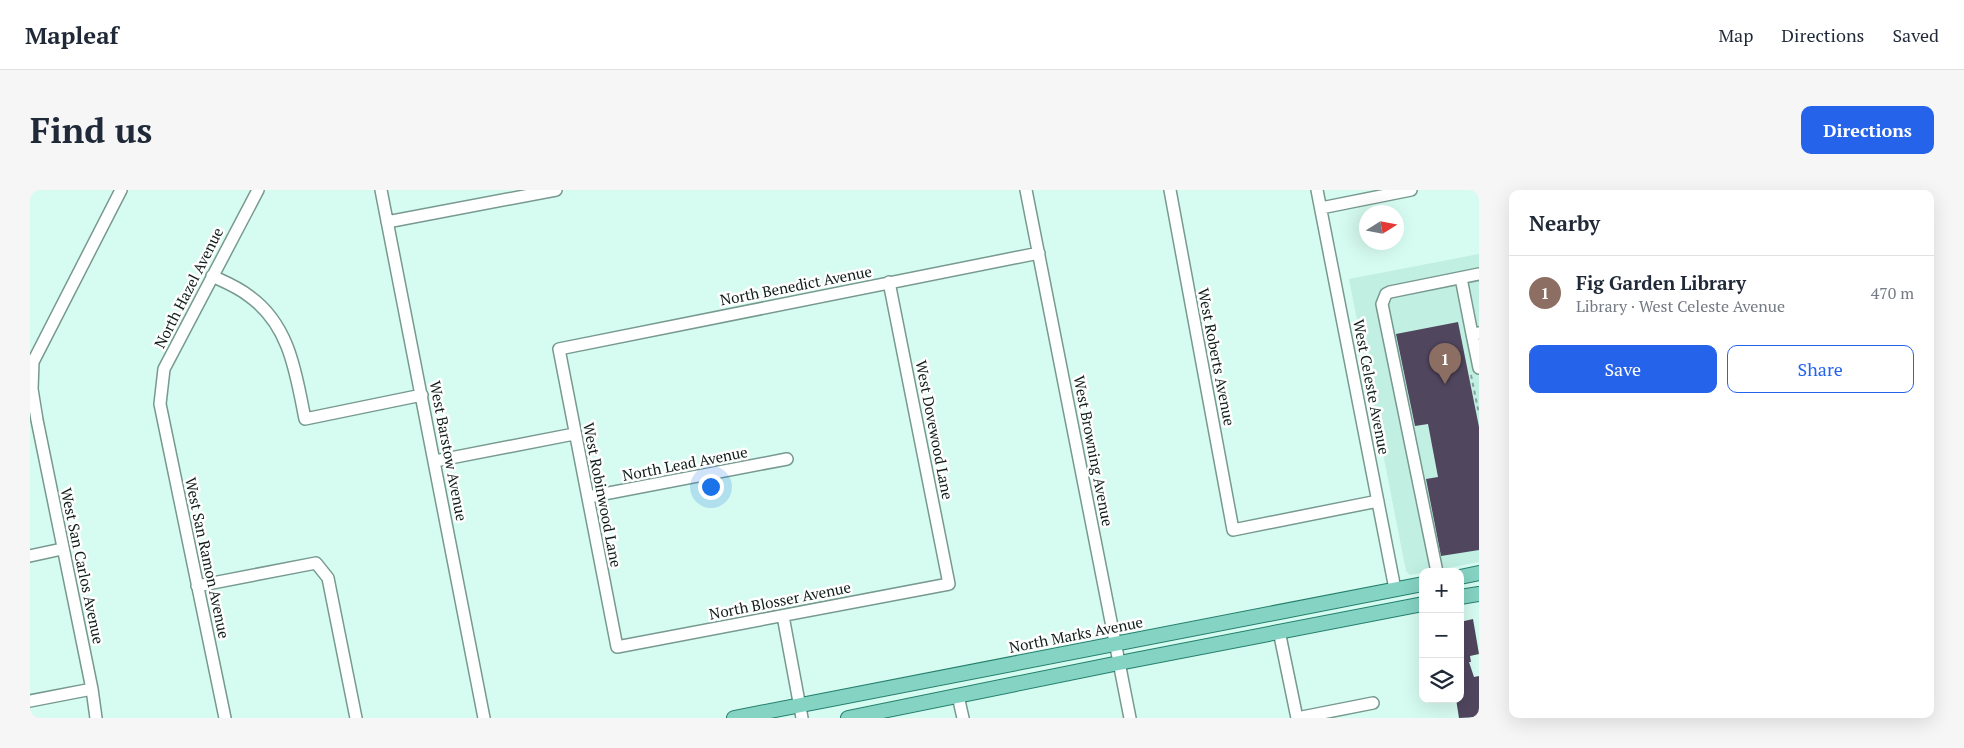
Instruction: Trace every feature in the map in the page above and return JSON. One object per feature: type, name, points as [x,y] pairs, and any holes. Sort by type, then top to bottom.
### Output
[{"type":"main road","points":[[1464,576],[1479,574]]},
{"type":"main road","name":"North Marks Avenue","points":[[734,718],[801,712],[1115,644],[1419,585]]},
{"type":"main road","points":[[1329,622],[1340,611],[1383,602],[1391,598],[1395,589]]},
{"type":"main road","points":[[848,718],[1419,605]]},
{"type":"street","name":"West San Carlos Avenue","points":[[96,718],[92,689],[34,421],[33,362],[121,190]]},
{"type":"street","name":"North Hazel Avenue","points":[[160,404],[164,369],[258,190]]},
{"type":"street","name":"West Barstow Avenue","points":[[381,190],[484,718]]},
{"type":"street","points":[[387,222],[527,193],[556,190]]},
{"type":"street","name":"West Browning Avenue","points":[[1026,190],[1130,718]]},
{"type":"street","name":"West Roberts Avenue","points":[[1170,190],[1233,530],[1378,501]]},
{"type":"street","name":"West Celeste Avenue","points":[[1317,190],[1395,589]]},
{"type":"street","points":[[1321,208],[1411,190]]},
{"type":"street","name":"North Benedict Avenue","points":[[559,349],[1039,254]]},
{"type":"street","points":[[1436,568],[1383,309],[1384,298],[1390,292],[1479,274]]},
{"type":"street","points":[[212,276],[238,288],[251,297],[273,319],[290,350],[305,419],[422,395]]},
{"type":"street","points":[[1462,278],[1476,334],[1479,368]]},
{"type":"street","name":"West Dovewood Lane","points":[[890,282],[949,584]]},
{"type":"street","name":"West Robinwood Lane","points":[[559,349],[574,434],[617,647]]},
{"type":"street","name":"West San Ramon Avenue","points":[[160,404],[225,718]]},
{"type":"street","points":[[434,461],[574,434]]},
{"type":"street","name":"North Lead Avenue","points":[[588,497],[787,459]]},
{"type":"street","points":[[30,556],[62,549]]},
{"type":"street","points":[[197,586],[316,563],[323,569],[328,578],[356,718]]},
{"type":"street","name":"North Blosser Avenue","points":[[617,647],[949,584]]},
{"type":"street","points":[[783,616],[801,712]]},
{"type":"street","points":[[1280,631],[1297,718],[1373,703]]},
{"type":"street","points":[[30,701],[92,689]]},
{"type":"street","points":[[958,696],[963,718]]},
{"type":"shaded area","points":[[1479,254],[1479,562],[1447,568],[1419,568],[1419,573],[1410,575],[1406,571],[1349,279]]},
{"type":"building","points":[[1458,322],[1479,427],[1479,550],[1441,556],[1426,479],[1438,477],[1428,424],[1415,426],[1396,334]]},
{"type":"building","points":[[1473,619],[1479,654],[1470,656],[1471,662],[1469,662],[1474,677],[1479,676],[1479,717],[1459,718],[1457,703],[1464,703],[1464,621]]},
{"type":"place","name":"Fig Garden Library","points":[[1445,384]]}]
